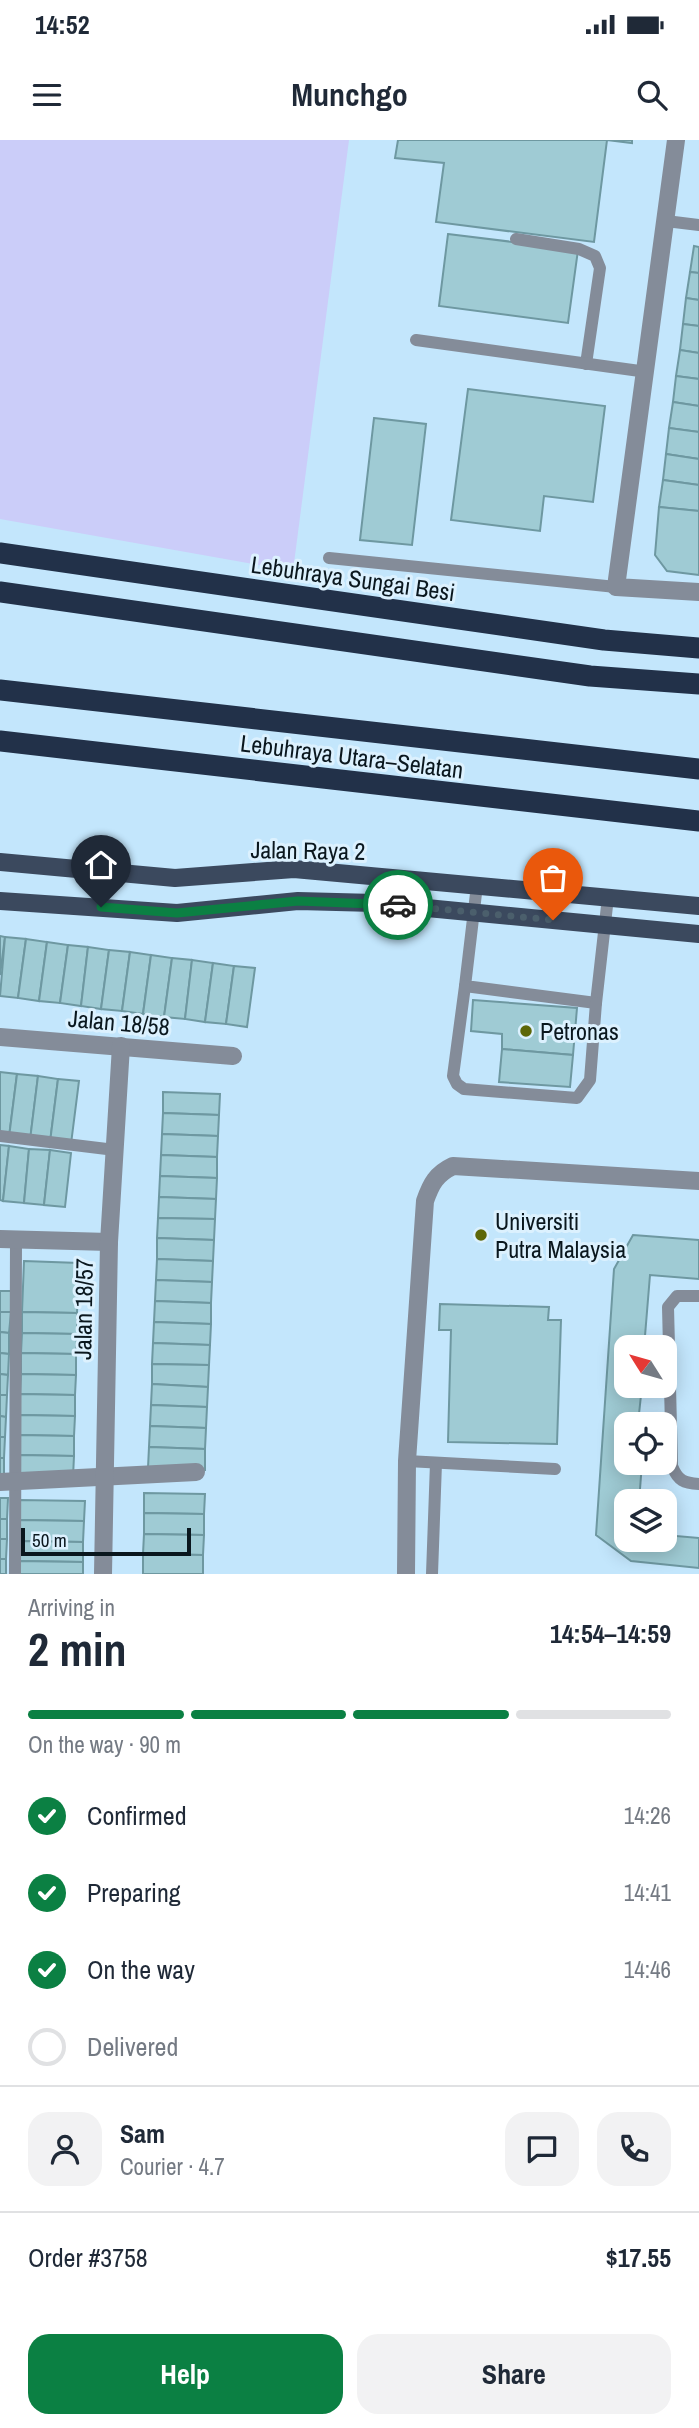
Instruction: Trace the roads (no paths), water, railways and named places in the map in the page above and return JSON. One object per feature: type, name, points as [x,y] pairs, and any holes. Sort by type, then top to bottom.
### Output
[{"type":"highway","name":"Lebuhraya Sungai Besi","points":[[0,553],[604,640],[699,648]]},
{"type":"highway","points":[[0,592],[590,676],[699,684]]},
{"type":"highway","name":"Lebuhraya Utara–Selatan","points":[[0,690],[699,769]]},
{"type":"highway","name":"Lebuhraya Utara–Selatan","points":[[0,741],[699,821]]},
{"type":"main road","name":"Jalan Raya 2","points":[[0,862],[175,878],[294,869],[699,906]]},
{"type":"main road","points":[[0,901],[177,913],[298,901],[375,903],[699,934]]},
{"type":"street","points":[[676,140],[647,372],[616,587],[699,592]]},
{"type":"street","name":"Jalan 18/58","points":[[0,1037],[233,1056]]},
{"type":"street","name":"Jalan 18/57","points":[[103,1574],[109,1242],[121,1046]]},
{"type":"street","points":[[406,1574],[407,1461],[425,1201],[431,1184],[440,1172],[453,1166],[699,1181]]},
{"type":"street","points":[[8,1240],[109,1242]]},
{"type":"street","points":[[8,1482],[196,1472]]},
{"type":"lane","points":[[666,221],[699,225]]},
{"type":"lane","points":[[516,239],[579,249],[595,256],[600,268],[586,364]]},
{"type":"lane","points":[[416,340],[647,372]]},
{"type":"lane","points":[[329,558],[616,587]]},
{"type":"lane","points":[[477,885],[453,1076],[457,1084],[464,1089],[577,1098],[590,1080],[608,897]]},
{"type":"lane","points":[[465,986],[596,1003]]},
{"type":"lane","points":[[0,1136],[115,1150]]},
{"type":"lane","points":[[8,1240],[8,1482],[15,1574]]},
{"type":"lane","points":[[699,1296],[677,1296],[668,1307],[672,1466],[676,1477],[684,1483],[699,1484]]},
{"type":"lane","points":[[407,1461],[555,1469]]},
{"type":"lane","points":[[432,1574],[436,1463]]},
{"type":"place","name":"Petronas","points":[[526,1031]]},
{"type":"place","name":"Universiti Putra Malaysia","points":[[481,1235]]}]
